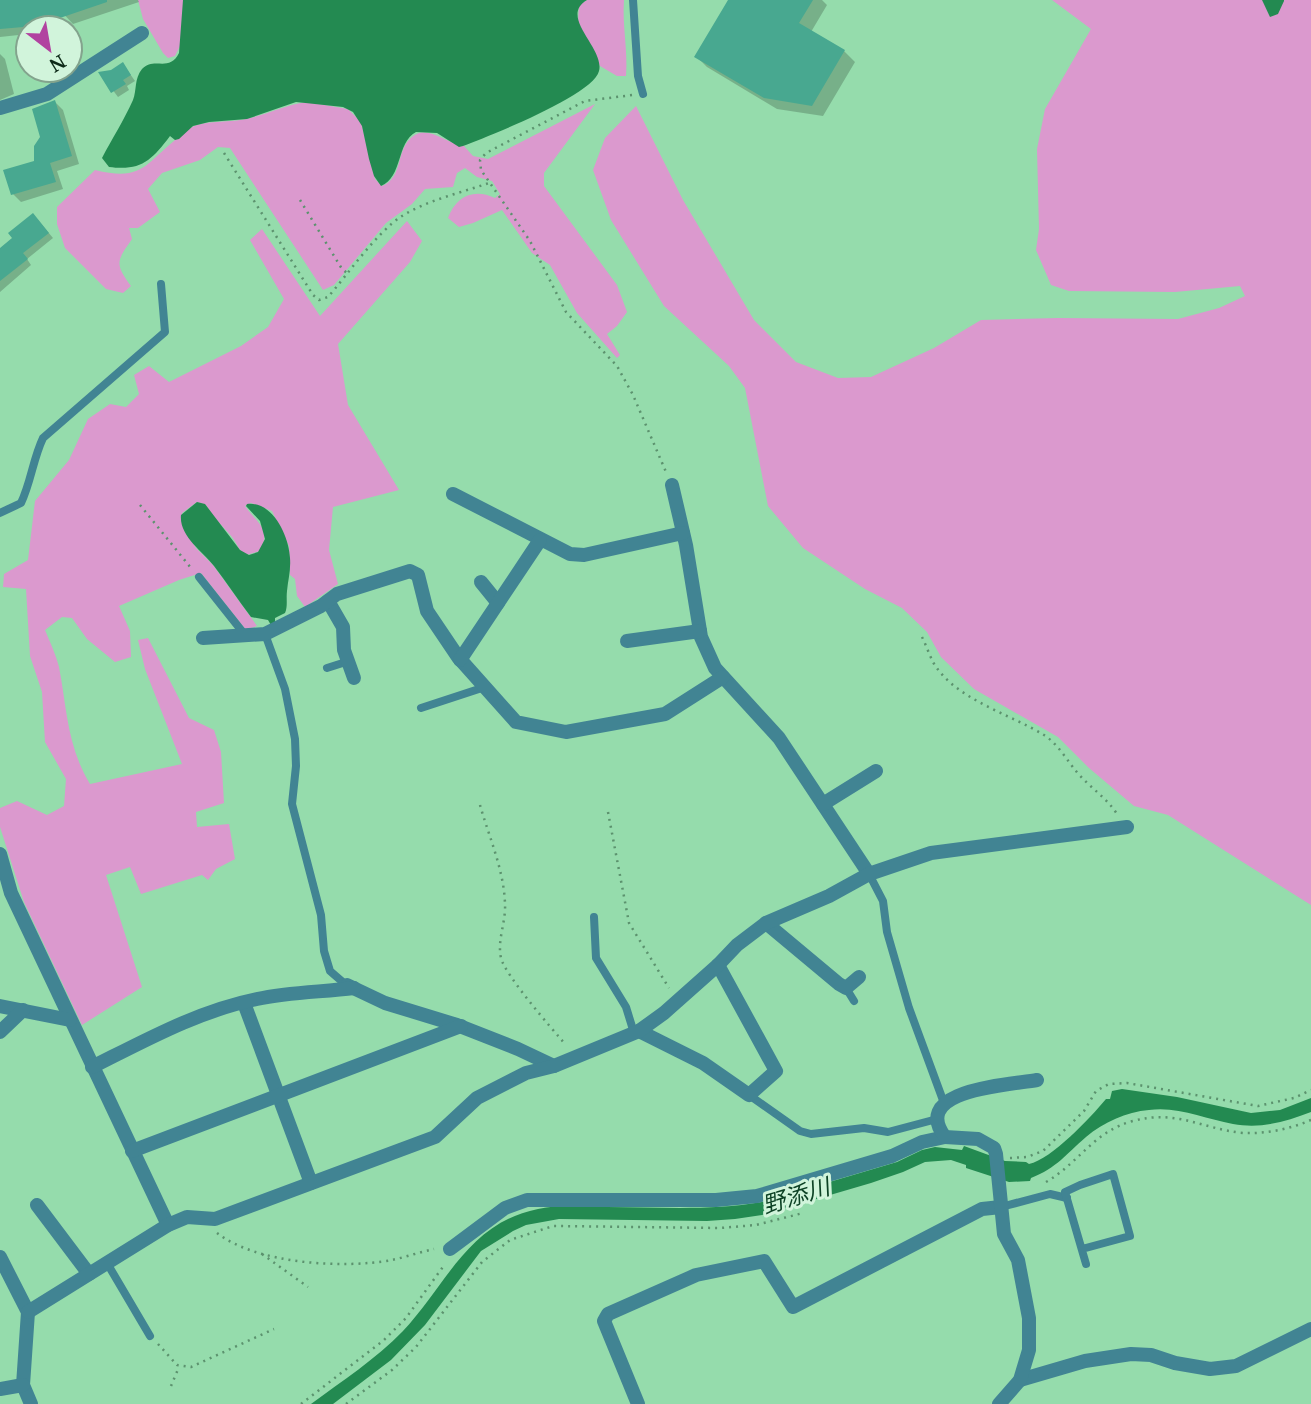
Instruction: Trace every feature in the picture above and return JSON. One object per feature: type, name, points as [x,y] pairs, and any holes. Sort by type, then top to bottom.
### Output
[{"type":"street","points":[[0,108],[47,94],[142,33]]},
{"type":"street","points":[[672,485],[700,631],[715,668],[779,738],[869,874]]},
{"type":"street","points":[[453,494],[570,554],[584,555],[683,533]]},
{"type":"street","points":[[460,660],[540,540]]},
{"type":"street","points":[[203,638],[265,634],[337,594],[410,571],[418,575],[427,611],[460,660],[516,722],[566,732],[665,714],[723,677]]},
{"type":"street","points":[[481,582],[498,603]]},
{"type":"street","points":[[328,601],[343,626],[344,650],[354,678]]},
{"type":"street","points":[[627,642],[700,631]]},
{"type":"street","points":[[822,804],[876,771]]},
{"type":"street","points":[[28,1312],[167,1225],[187,1217],[215,1219],[435,1137],[477,1098],[526,1073],[554,1066],[636,1032],[677,1001],[737,945],[766,923],[829,896],[869,874],[931,853],[1127,827]]},
{"type":"street","points":[[0,854],[11,893],[167,1225]]},
{"type":"street","points":[[766,923],[846,988],[859,976]]},
{"type":"street","points":[[636,1032],[704,1063],[749,1095],[776,1071],[718,965]]},
{"type":"street","points":[[92,1067],[175,1026],[213,1011],[257,999],[350,986],[386,1003],[518,1049],[554,1066]]},
{"type":"street","points":[[244,1003],[312,1183]]},
{"type":"street","points":[[0,1006],[70,1020]]},
{"type":"street","points":[[0,1032],[23,1010]]},
{"type":"street","points":[[132,1151],[461,1027]]},
{"type":"street","points":[[945,1137],[938,1127],[937,1114],[944,1103],[958,1094],[1037,1080]]},
{"type":"street","points":[[450,1249],[505,1208],[527,1200],[716,1200],[757,1196],[892,1156],[922,1142],[945,1137],[978,1139],[994,1148],[996,1153],[1004,1234],[1018,1260],[1029,1318],[1029,1350],[1020,1380],[999,1404]]},
{"type":"street","points":[[37,1205],[89,1274]]},
{"type":"street","points":[[638,1404],[604,1321],[608,1314],[696,1275],[764,1261],[793,1307],[982,1209],[1001,1207]]},
{"type":"street","points":[[0,1257],[28,1312],[23,1384],[31,1404]]},
{"type":"street","points":[[1020,1380],[1085,1361],[1131,1354],[1151,1354],[1175,1363],[1210,1369],[1236,1366],[1311,1329]]},
{"type":"street","points":[[0,1389],[23,1384]]},
{"type":"lane","points":[[633,0],[638,76],[643,94]]},
{"type":"lane","points":[[0,513],[21,503],[30,484],[37,451],[44,438],[165,332],[161,284]]},
{"type":"lane","points":[[199,577],[245,635]]},
{"type":"lane","points":[[265,634],[285,690],[295,739],[296,766],[292,804],[321,915],[324,951],[330,971],[350,986]]},
{"type":"lane","points":[[327,668],[349,661]]},
{"type":"lane","points":[[421,708],[485,687]]},
{"type":"lane","points":[[869,874],[883,901],[887,932],[908,1008],[944,1103]]},
{"type":"lane","points":[[594,917],[596,958],[626,1007],[636,1032]]},
{"type":"lane","points":[[846,988],[854,1001]]},
{"type":"lane","points":[[749,1095],[800,1131],[811,1134],[864,1128],[888,1132],[937,1119]]},
{"type":"lane","points":[[1082,1249],[1130,1236],[1113,1174],[1065,1192],[1086,1264]]},
{"type":"lane","points":[[1001,1207],[1050,1194],[1067,1198]]},
{"type":"lane","points":[[107,1263],[150,1336]]},
{"type":"path","points":[[643,94],[585,101],[486,153],[480,160],[481,170],[530,241],[566,312],[617,366],[633,395],[672,485]]},
{"type":"path","points":[[224,153],[313,295],[319,300],[327,297],[399,218],[433,202],[489,183]]},
{"type":"path","points":[[300,200],[342,268],[348,273]]},
{"type":"path","points":[[140,505],[199,577]]},
{"type":"path","points":[[922,637],[934,664],[949,680],[971,698],[1051,740],[1078,773],[1109,802],[1127,827]]},
{"type":"path","points":[[480,804],[502,877],[506,907],[501,934],[501,959],[510,975],[574,1058]]},
{"type":"path","points":[[608,813],[629,923],[677,1001]]},
{"type":"path","points":[[996,1153],[1010,1158],[1027,1157],[1043,1151],[1084,1111],[1096,1091],[1109,1084],[1127,1083],[1258,1106],[1294,1098],[1311,1090]]},
{"type":"path","points":[[1038,1184],[1049,1181],[1099,1136],[1135,1120],[1172,1116],[1242,1133],[1272,1132],[1311,1120]]},
{"type":"path","points":[[346,1404],[392,1370],[416,1347],[482,1262],[510,1240],[553,1226],[720,1228],[756,1225],[803,1213]]},
{"type":"path","points":[[207,1218],[218,1234],[231,1243],[277,1257],[355,1263],[391,1260],[436,1248],[450,1249],[446,1263],[405,1318],[384,1340],[301,1404]]},
{"type":"path","points":[[260,1252],[275,1266],[308,1287]]},
{"type":"path","points":[[150,1336],[177,1365],[191,1367],[274,1329]]},
{"type":"path","points":[[170,1386],[180,1365]]},
{"type":"shaded area","points":[[138,0],[184,0],[181,44],[175,56],[168,58],[163,53],[143,19]]},
{"type":"shaded area","points":[[587,0],[624,0],[626,76],[617,76],[600,66],[578,22],[579,5]]},
{"type":"shaded area","points":[[1052,0],[1311,0],[1311,905],[1168,815],[1134,806],[1089,768],[1058,737],[974,689],[941,657],[927,632],[902,608],[865,589],[803,548],[768,506],[745,388],[729,366],[664,306],[611,220],[593,170],[605,138],[636,106],[683,200],[754,320],[796,362],[838,378],[871,377],[934,348],[981,320],[1178,319],[1219,308],[1245,296],[1240,286],[1175,292],[1069,291],[1051,285],[1036,250],[1039,229],[1037,149],[1045,109],[1091,29]]},
{"type":"shaded area","points":[[307,102],[348,109],[361,122],[375,179],[382,186],[393,177],[406,144],[416,134],[436,135],[463,145],[473,156],[488,159],[595,104],[544,173],[544,186],[617,285],[627,312],[607,334],[620,355],[617,358],[577,313],[550,265],[532,253],[502,210],[459,227],[448,218],[456,204],[467,196],[480,194],[495,198],[500,194],[492,181],[477,177],[465,168],[457,173],[453,187],[425,189],[412,204],[386,223],[334,285],[323,290],[230,148],[218,147],[200,160],[162,173],[148,189],[160,212],[138,228],[129,228],[132,239],[123,252],[120,267],[131,286],[123,293],[106,289],[65,248],[57,224],[57,207],[95,170],[124,174],[134,172],[143,168],[194,126],[244,120]]},
{"type":"shaded area","points":[[407,221],[422,241],[410,262],[338,344],[348,405],[399,490],[333,507],[329,550],[338,584],[305,607],[297,596],[295,579],[290,575],[289,546],[272,511],[251,503],[245,506],[261,526],[264,537],[260,551],[246,555],[206,505],[197,502],[182,513],[182,525],[196,548],[213,565],[257,626],[246,630],[201,573],[119,606],[130,631],[131,657],[115,662],[87,639],[72,618],[62,617],[45,630],[59,667],[72,741],[90,784],[182,764],[145,669],[138,640],[148,638],[189,718],[214,730],[221,752],[224,803],[196,812],[197,827],[229,824],[235,859],[216,869],[208,880],[202,875],[141,894],[130,867],[106,875],[142,987],[82,1025],[24,902],[0,827],[0,808],[17,801],[47,815],[64,806],[66,779],[45,742],[42,692],[30,656],[26,589],[3,587],[4,574],[28,560],[35,501],[69,460],[88,419],[110,404],[126,407],[139,394],[134,375],[149,366],[169,382],[241,346],[268,327],[284,299],[250,240],[262,229],[320,316]]},
{"type":"water","points":[[183,0],[587,0],[579,7],[577,15],[596,53],[599,71],[593,81],[560,103],[463,146],[459,147],[437,133],[416,132],[405,144],[393,175],[381,186],[374,176],[362,126],[353,112],[343,107],[296,102],[247,119],[193,126],[179,139],[175,140],[170,136],[151,158],[137,166],[109,167],[102,158],[133,100],[139,73],[147,65],[171,62],[179,53]]},
{"type":"water","points":[[1262,0],[1284,1],[1278,14],[1270,17]]},
{"type":"water","points":[[197,502],[205,504],[240,550],[249,555],[258,552],[265,539],[260,521],[247,504],[265,508],[283,530],[289,549],[290,567],[286,610],[275,618],[275,632],[268,620],[251,617],[214,566],[187,536],[181,523],[181,515]]},
{"type":"water","name":"野添川","points":[[1122,1089],[1177,1097],[1251,1113],[1280,1110],[1311,1098],[1311,1112],[1282,1122],[1253,1126],[1170,1110],[1132,1113],[1100,1127],[1055,1165],[1030,1181],[1009,1182],[966,1168],[966,1165],[951,1160],[925,1162],[871,1183],[762,1215],[707,1221],[559,1219],[526,1225],[481,1251],[425,1325],[391,1360],[333,1404],[311,1404],[393,1341],[419,1313],[476,1241],[514,1216],[546,1207],[563,1206],[704,1208],[762,1202],[897,1162],[935,1147],[962,1150],[964,1146],[1005,1161],[1029,1164],[1059,1146],[1081,1127],[1106,1099],[1110,1099],[1112,1091]]},
{"type":"building","points":[[0,0],[107,0],[72,14],[14,14],[14,28],[0,29]]},
{"type":"building","points":[[728,0],[813,0],[799,23],[845,50],[812,106],[764,98],[694,57]]},
{"type":"building","points":[[123,62],[131,75],[123,80],[126,84],[111,93],[98,72],[111,70]]},
{"type":"building","points":[[55,100],[72,156],[50,163],[56,182],[11,195],[3,170],[34,161],[34,146],[40,137],[32,109]]},
{"type":"building","points":[[33,213],[49,233],[23,253],[28,259],[0,281],[0,248],[12,238],[8,233]]}]
